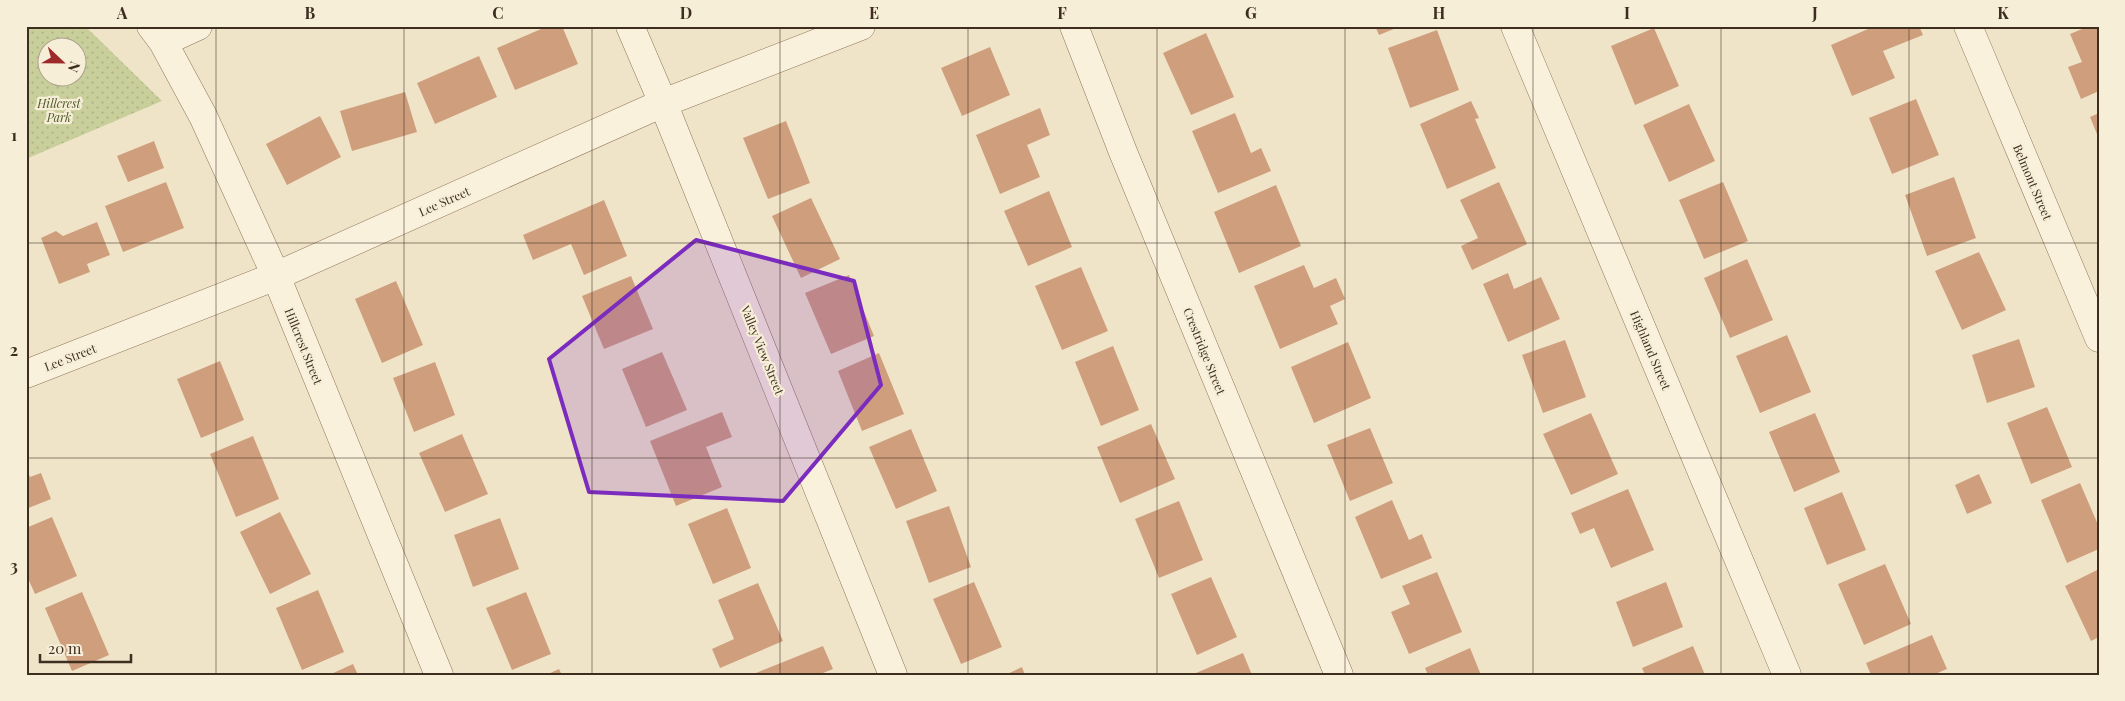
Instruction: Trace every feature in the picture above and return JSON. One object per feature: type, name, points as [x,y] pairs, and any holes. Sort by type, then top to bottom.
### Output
[{"type":"street","points":[[157,34],[198,26]]},
{"type":"street","name":"Valley View Street","points":[[630,26],[664,103],[893,675]]},
{"type":"street","name":"Lee Street","points":[[26,374],[276,276],[664,103],[861,26]]},
{"type":"street","name":"Crestridge Street","points":[[1074,26],[1122,152],[1339,675]]},
{"type":"street","name":"Highland Street","points":[[1515,26],[1787,675]]},
{"type":"street","name":"Belmont Street","points":[[1968,26],[2099,338]]},
{"type":"street","name":"Hillcrest Street","points":[[157,34],[203,116],[276,276],[439,675]]},
{"type":"highlighted area","points":[[696,240],[854,281],[881,385],[783,501],[589,492],[549,359]]},
{"type":"green space","name":"Hillcrest Park","points":[[26,26],[85,26],[162,101],[26,159]]},
{"type":"building","points":[[548,26],[562,26],[578,64],[515,90],[497,48]]},
{"type":"building","points":[[1375,26],[1401,26],[1379,35]]},
{"type":"building","points":[[1875,26],[1919,26],[1923,35],[1883,51],[1895,78],[1852,96],[1831,45]]},
{"type":"building","points":[[2089,26],[2099,26],[2099,91],[2081,99],[2068,67],[2082,62],[2070,34]]},
{"type":"building","points":[[1654,28],[1679,86],[1635,105],[1611,46]]},
{"type":"building","points":[[1437,30],[1459,90],[1410,108],[1388,48]]},
{"type":"building","points":[[1206,33],[1234,97],[1191,115],[1163,53]]},
{"type":"building","points":[[990,47],[1010,95],[962,116],[941,68]]},
{"type":"building","points":[[479,56],[497,97],[435,124],[417,83]]},
{"type":"building","points":[[405,92],[417,132],[352,151],[340,111]]},
{"type":"building","points":[[1916,99],[1939,155],[1892,174],[1869,118]]},
{"type":"building","points":[[1471,101],[1479,118],[1475,119],[1496,168],[1447,189],[1420,124]]},
{"type":"building","points":[[1689,104],[1715,161],[1669,182],[1643,125]]},
{"type":"building","points":[[1040,108],[1050,135],[1027,145],[1040,177],[1000,194],[976,135]]},
{"type":"building","points":[[1235,113],[1251,153],[1261,148],[1271,171],[1218,193],[1192,131]]},
{"type":"building","points":[[2099,113],[2099,139],[2090,117]]},
{"type":"building","points":[[320,116],[341,157],[287,185],[266,144]]},
{"type":"building","points":[[786,121],[810,183],[768,199],[743,138]]},
{"type":"building","points":[[154,141],[164,168],[128,182],[117,156]]},
{"type":"building","points":[[1954,177],[1976,238],[1927,256],[1905,195]]},
{"type":"building","points":[[166,182],[184,228],[123,252],[105,206]]},
{"type":"building","points":[[1499,182],[1527,244],[1472,270],[1461,246],[1478,238],[1460,200]]},
{"type":"building","points":[[1723,182],[1748,241],[1704,259],[1679,200]]},
{"type":"building","points":[[1276,185],[1301,246],[1239,273],[1214,212]]},
{"type":"building","points":[[1049,191],[1072,247],[1028,266],[1004,211]]},
{"type":"building","points":[[811,198],[840,259],[801,278],[772,216]]},
{"type":"building","points":[[604,200],[627,256],[584,275],[571,244],[533,260],[523,235]]},
{"type":"building","points":[[97,222],[110,255],[87,264],[90,272],[59,284],[41,238],[56,231],[63,236]]},
{"type":"building","points":[[1979,252],[2006,310],[1962,330],[1935,271]]},
{"type":"building","points":[[1747,259],[1773,320],[1730,338],[1704,278]]},
{"type":"building","points":[[1304,265],[1314,288],[1336,278],[1345,299],[1330,306],[1338,324],[1280,349],[1254,286]]},
{"type":"building","points":[[1081,267],[1108,331],[1062,350],[1035,286]]},
{"type":"building","points":[[1508,273],[1514,289],[1541,277],[1560,319],[1508,342],[1483,284]]},
{"type":"building","points":[[849,275],[874,336],[831,354],[805,293]]},
{"type":"building","points":[[631,276],[653,329],[604,349],[582,296]]},
{"type":"building","points":[[396,281],[423,345],[382,363],[355,299]]},
{"type":"building","points":[[1787,335],[1811,392],[1760,413],[1736,356]]},
{"type":"building","points":[[2019,339],[2035,387],[1987,403],[1972,355]]},
{"type":"building","points":[[1565,340],[1586,397],[1543,413],[1522,355]]},
{"type":"building","points":[[1348,342],[1371,398],[1314,423],[1291,367]]},
{"type":"building","points":[[1113,346],[1139,410],[1101,426],[1075,362]]},
{"type":"building","points":[[662,352],[687,410],[646,427],[622,369]]},
{"type":"building","points":[[879,353],[904,414],[862,431],[838,371]]},
{"type":"building","points":[[220,361],[244,420],[201,438],[177,379]]},
{"type":"building","points":[[435,362],[455,415],[414,432],[393,378]]},
{"type":"building","points":[[2047,407],[2072,467],[2031,484],[2007,423]]},
{"type":"building","points":[[722,412],[732,437],[706,447],[722,487],[676,506],[650,441]]},
{"type":"building","points":[[1591,413],[1618,474],[1571,495],[1543,434]]},
{"type":"building","points":[[1815,413],[1840,472],[1794,492],[1769,432]]},
{"type":"building","points":[[1151,424],[1175,479],[1120,503],[1097,447]]},
{"type":"building","points":[[1370,428],[1393,483],[1350,501],[1327,445]]},
{"type":"building","points":[[911,429],[937,491],[896,509],[869,447]]},
{"type":"building","points":[[462,434],[488,494],[445,512],[419,453]]},
{"type":"building","points":[[253,436],[279,499],[236,517],[210,454]]},
{"type":"building","points":[[26,468],[30,477],[41,473],[51,499],[26,509]]},
{"type":"building","points":[[1979,474],[1992,503],[1967,514],[1955,485]]},
{"type":"building","points":[[2080,483],[2099,527],[2099,549],[2067,563],[2041,500]]},
{"type":"building","points":[[1628,489],[1654,550],[1611,568],[1594,528],[1580,534],[1571,513]]},
{"type":"building","points":[[1842,492],[1866,550],[1827,565],[1804,508]]},
{"type":"building","points":[[1392,500],[1409,540],[1422,534],[1432,558],[1381,579],[1355,517]]},
{"type":"building","points":[[1179,501],[1203,560],[1159,578],[1135,519]]},
{"type":"building","points":[[949,506],[971,567],[929,583],[906,521]]},
{"type":"building","points":[[727,508],[751,568],[713,584],[688,524]]},
{"type":"building","points":[[280,512],[311,574],[270,594],[240,532]]},
{"type":"building","points":[[52,517],[77,576],[35,594],[26,574],[26,528]]},
{"type":"building","points":[[500,518],[519,569],[473,587],[454,535]]},
{"type":"building","points":[[1885,564],[1911,624],[1864,645],[1838,584]]},
{"type":"building","points":[[2099,569],[2099,637],[2091,641],[2065,586]]},
{"type":"building","points":[[1437,572],[1462,632],[1409,654],[1391,612],[1410,604],[1402,586]]},
{"type":"building","points":[[1211,577],[1237,637],[1197,655],[1171,594]]},
{"type":"building","points":[[974,582],[1002,647],[961,664],[933,599]]},
{"type":"building","points":[[1666,582],[1683,627],[1633,647],[1616,602]]},
{"type":"building","points":[[758,583],[783,641],[720,668],[712,649],[734,639],[718,600]]},
{"type":"building","points":[[318,590],[344,652],[302,670],[276,608]]},
{"type":"building","points":[[82,592],[109,655],[72,671],[45,608]]},
{"type":"building","points":[[526,592],[551,654],[512,670],[486,608]]},
{"type":"building","points":[[1932,635],[1947,669],[1933,675],[1871,675],[1866,663]]},
{"type":"building","points":[[823,646],[833,669],[818,675],[751,675]]},
{"type":"building","points":[[1693,646],[1705,675],[1645,675],[1642,668]]},
{"type":"building","points":[[1470,648],[1481,675],[1428,675],[1425,668]]},
{"type":"building","points":[[1243,653],[1252,675],[1197,675],[1196,673]]},
{"type":"building","points":[[353,664],[358,675],[329,675]]},
{"type":"building","points":[[1022,667],[1025,675],[1005,675]]},
{"type":"building","points":[[559,669],[562,675],[546,675]]}]
